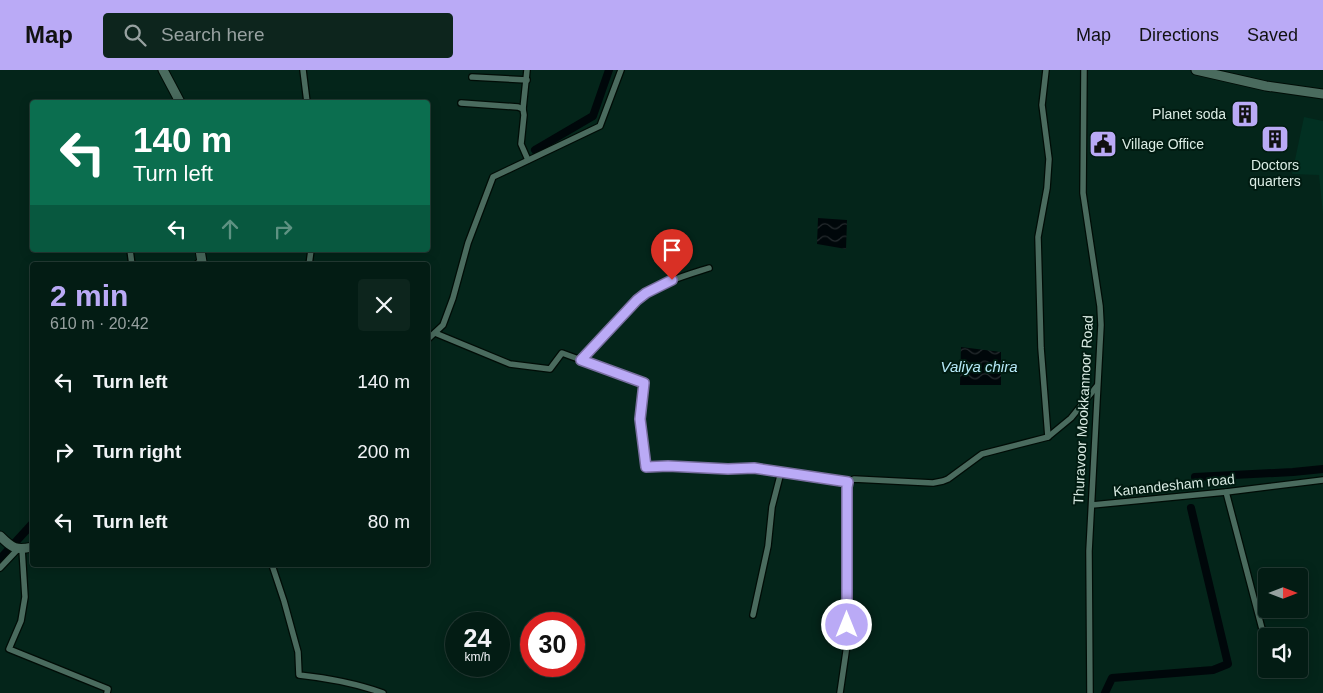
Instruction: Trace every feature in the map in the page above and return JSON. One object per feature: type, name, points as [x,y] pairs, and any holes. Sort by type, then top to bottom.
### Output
[{"type":"main road","points":[[164,70],[179,100]]},
{"type":"main road","points":[[1196,70],[1266,86],[1323,94]]},
{"type":"main road","points":[[0,536],[9,545],[20,549],[30,547]]},
{"type":"street","points":[[303,70],[307,100]]},
{"type":"street","points":[[527,70],[521,144],[528,160]]},
{"type":"street","points":[[430,337],[443,325],[468,244],[493,177],[600,126],[621,70]]},
{"type":"street","points":[[1046,70],[1042,105],[1049,159],[1048,178],[1038,237],[1041,348],[1048,437]]},
{"type":"street","name":"Thuravoor Mookkannoor Road","points":[[1084,70],[1083,193],[1100,306],[1089,560],[1090,693]]},
{"type":"street","points":[[472,77],[526,80]]},
{"type":"street","points":[[461,103],[518,107],[523,109]]},
{"type":"street","points":[[581,360],[637,300],[646,293],[672,280],[709,268]]},
{"type":"street","points":[[435,333],[510,364],[550,369],[562,353],[644,383],[640,419],[646,467],[754,468],[848,482],[854,479],[942,482],[982,454],[1048,437],[1071,418],[1097,386]]},
{"type":"street","points":[[753,616],[768,546],[772,507],[781,472]]},
{"type":"street","name":"Kanandesham road","points":[[1092,506],[1323,480]]},
{"type":"street","points":[[840,693],[847,645],[848,482]]},
{"type":"street","points":[[1226,492],[1262,628]]},
{"type":"street","points":[[0,568],[20,549]]},
{"type":"street","points":[[20,549],[25,597],[21,621],[9,649],[108,688],[107,693]]},
{"type":"street","points":[[273,567],[298,652],[299,674],[327,678],[383,693]]},
{"type":"shaded area","points":[[1304,117],[1323,121],[1323,215],[1319,175],[1292,174]]},
{"type":"water","points":[[818,218],[847,220],[846,249],[817,244]]},
{"type":"water","name":"Valiya chira","points":[[961,347],[1001,352],[1001,385],[960,385]]},
{"type":"waterway","points":[[535,150],[593,116],[609,70]]},
{"type":"waterway","points":[[1195,477],[1323,469]]},
{"type":"waterway","points":[[1105,693],[1112,678],[1213,670],[1228,664],[1191,508]]},
{"type":"waterway","points":[[0,559],[30,526]]},
{"type":"place","name":"Planet soda","points":[[1245,114]]},
{"type":"place","name":"Doctors quarters","points":[[1275,139]]},
{"type":"place","name":"Village Office","points":[[1103,144]]},
{"type":"route","points":[[672,280],[646,293],[637,300],[581,360],[644,383],[640,419],[643,456],[646,467],[754,468],[848,482],[847,625]]}]
